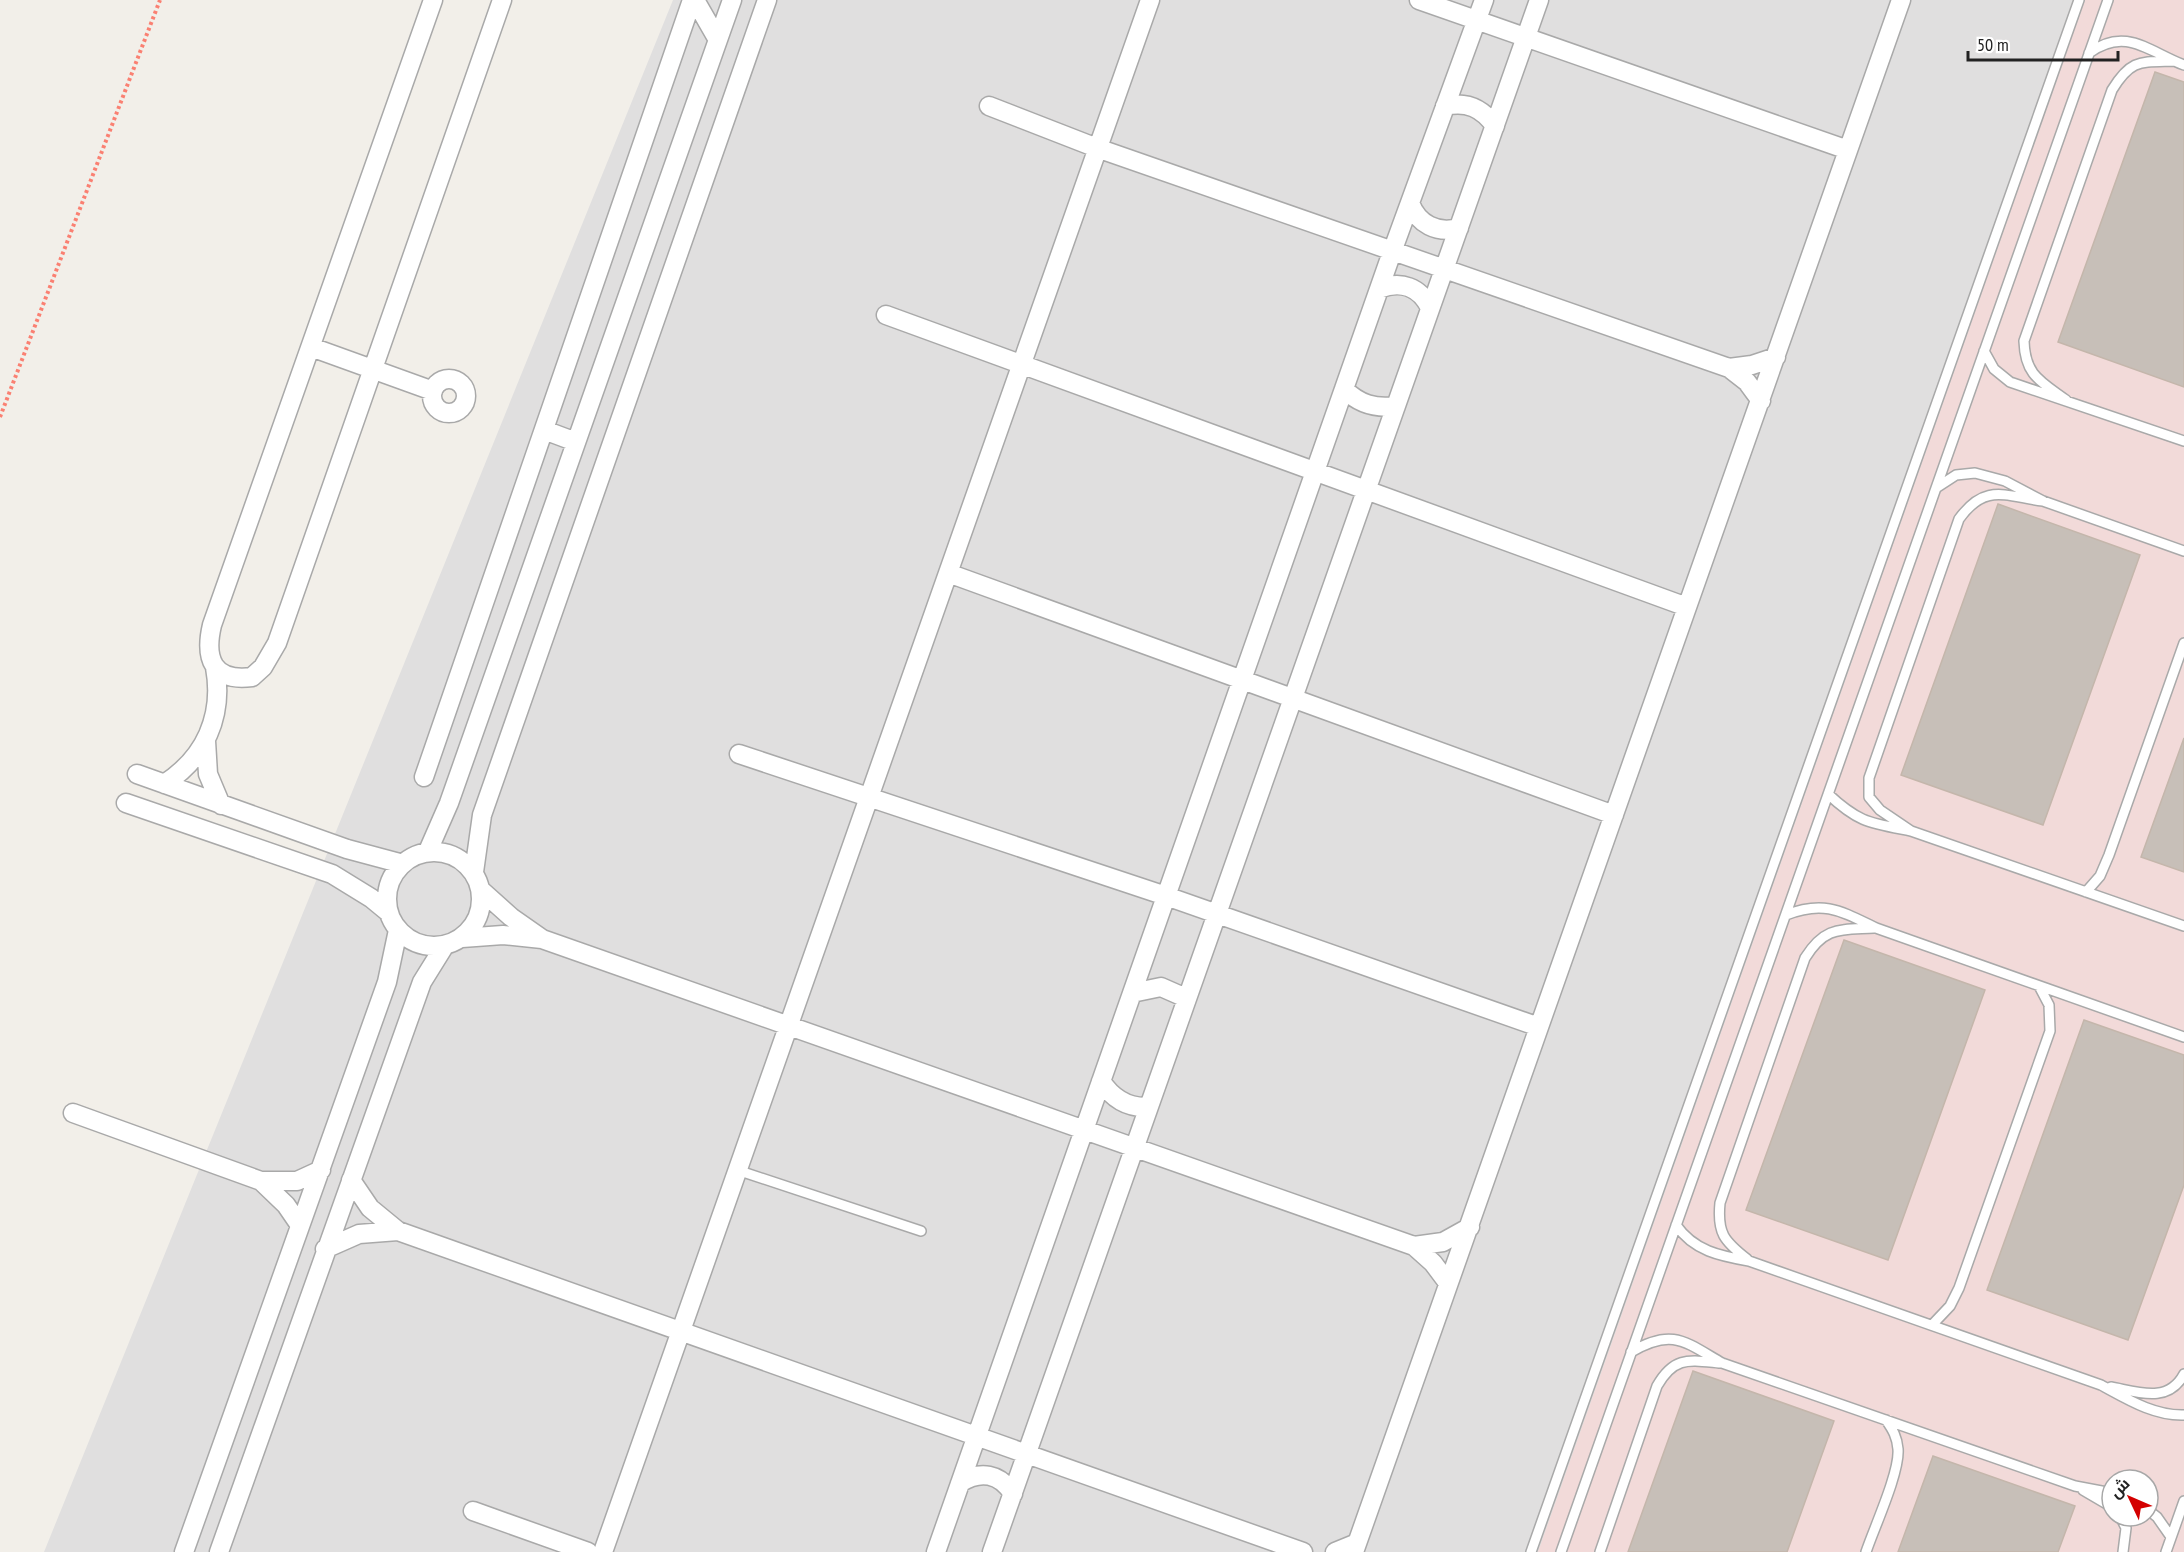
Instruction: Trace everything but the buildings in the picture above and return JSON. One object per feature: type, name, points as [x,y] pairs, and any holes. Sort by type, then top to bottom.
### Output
[{"type":"street","points":[[252,677],[232,678],[215,667],[208,657],[207,648],[212,625],[433,0]]},
{"type":"street","points":[[214,716],[232,693],[263,668],[277,643],[502,0]]},
{"type":"street","points":[[693,0],[718,40]]},
{"type":"street","points":[[424,777],[693,0]]},
{"type":"street","points":[[428,851],[449,803],[732,0]]},
{"type":"street","points":[[474,872],[482,816],[767,0]]},
{"type":"street","points":[[603,1552],[1150,0]]},
{"type":"street","points":[[1419,0],[1848,150]]},
{"type":"street","points":[[936,1552],[1392,252],[1484,0]]},
{"type":"street","points":[[992,1552],[1539,0]]},
{"type":"street","points":[[1335,1552],[1355,1548],[1901,0]]},
{"type":"street","points":[[1445,106],[1464,104],[1472,106],[1481,110],[1495,126]]},
{"type":"street","points":[[989,106],[1097,148],[1729,368],[1747,382],[1761,401]]},
{"type":"street","points":[[1410,203],[1413,211],[1426,224],[1442,230],[1459,228]]},
{"type":"street","points":[[1379,289],[1389,285],[1408,286],[1423,296],[1430,308]]},
{"type":"street","points":[[886,315],[1687,607]]},
{"type":"street","points":[[311,347],[433,390]]},
{"type":"street","points":[[1729,368],[1746,367],[1776,357]]},
{"type":"street","points":[[1344,389],[1362,403],[1384,408],[1396,406]]},
{"type":"street","points":[[544,430],[576,442]]},
{"type":"street","points":[[948,573],[1614,816]]},
{"type":"street","points":[[164,784],[190,766],[206,740],[214,716],[218,691],[215,667]]},
{"type":"street","points":[[206,740],[208,774],[221,806]]},
{"type":"street","points":[[739,754],[1166,896],[1539,1027]]},
{"type":"street","points":[[137,774],[221,806],[347,849],[403,864]]},
{"type":"street","points":[[126,803],[332,874],[371,898],[388,912],[398,930],[419,944],[445,945],[462,938],[503,935],[542,939],[1414,1246],[1433,1263],[1448,1283]]},
{"type":"street","points":[[388,912],[387,892],[394,873],[408,858],[428,851],[446,852],[462,859],[474,872],[482,891],[511,917],[542,939]]},
{"type":"street","points":[[462,938],[474,925],[481,909],[482,891]]},
{"type":"street","points":[[184,1552],[387,982],[398,930]]},
{"type":"street","points":[[219,1552],[422,982],[445,945]]},
{"type":"street","points":[[1132,993],[1161,987],[1186,998]]},
{"type":"street","points":[[1101,1081],[1114,1098],[1124,1103],[1148,1107]]},
{"type":"street","points":[[73,1113],[261,1181],[297,1181],[321,1170]]},
{"type":"street","points":[[351,1180],[370,1208],[398,1231],[1303,1552]]},
{"type":"street","points":[[261,1181],[286,1205],[299,1224]]},
{"type":"street","points":[[1414,1246],[1443,1242],[1470,1227]]},
{"type":"street","points":[[325,1249],[359,1234],[398,1231]]},
{"type":"street","points":[[960,1483],[978,1475],[987,1475],[1003,1482],[1013,1494]]},
{"type":"street","points":[[473,1511],[588,1552]]},
{"type":"lane","points":[[1531,1552],[2079,0]]},
{"type":"lane","points":[[1561,1552],[2108,0]]},
{"type":"lane","points":[[2089,53],[2111,41],[2126,40],[2184,65]]},
{"type":"lane","points":[[2066,400],[2033,375],[2025,360],[2024,341],[2112,90],[2124,70],[2138,62],[2174,61]]},
{"type":"lane","points":[[1984,351],[1994,369],[2010,382],[2035,393],[2066,400],[2184,441]]},
{"type":"lane","points":[[1936,488],[1956,475],[1975,473],[2004,481],[2043,501],[2184,551]]},
{"type":"lane","points":[[1911,831],[1880,810],[1869,797],[1869,778],[1959,519],[1972,502],[1989,493],[2043,501]]},
{"type":"lane","points":[[2086,892],[2100,876],[2109,855],[2184,643]]},
{"type":"lane","points":[[1828,794],[1850,814],[1871,823],[1911,831],[2184,926]]},
{"type":"lane","points":[[1786,915],[1806,907],[1822,906],[1876,928],[2184,1037]]},
{"type":"lane","points":[[1749,1261],[1727,1244],[1718,1222],[1720,1203],[1805,958],[1815,942],[1832,930],[1876,928]]},
{"type":"lane","points":[[1932,1325],[1950,1306],[1959,1288],[2050,1031],[2049,1005],[2039,986]]},
{"type":"lane","points":[[737,1170],[921,1231]]},
{"type":"lane","points":[[1676,1225],[1684,1236],[1697,1247],[1719,1256],[1749,1261],[1932,1325],[2101,1385],[2135,1403],[2170,1415],[2184,1414]]},
{"type":"lane","points":[[1631,1352],[1650,1342],[1667,1338],[1689,1344],[1722,1363],[2075,1486],[2100,1491]]},
{"type":"lane","points":[[1600,1552],[1657,1386],[1666,1371],[1679,1362],[1722,1363]]},
{"type":"lane","points":[[2101,1385],[2155,1395],[2170,1390],[2184,1374]]},
{"type":"lane","points":[[1866,1552],[1895,1472],[1899,1452],[1895,1433],[1886,1420]]},
{"type":"lane","points":[[2075,1486],[2100,1500]]},
{"type":"lane","points":[[2166,1552],[2184,1501]]},
{"type":"lane","points":[[2160,1521],[2171,1537]]},
{"type":"lane","points":[[2123,1552],[2126,1528]]},
{"type":"path","points":[[0,417],[160,0]]},
{"type":"shaded area","points":[[673,0],[2184,0],[2184,1552],[44,1552]]},
{"type":"shaded area","points":[[2085,0],[2184,0],[2184,1552],[1538,1552]]}]
